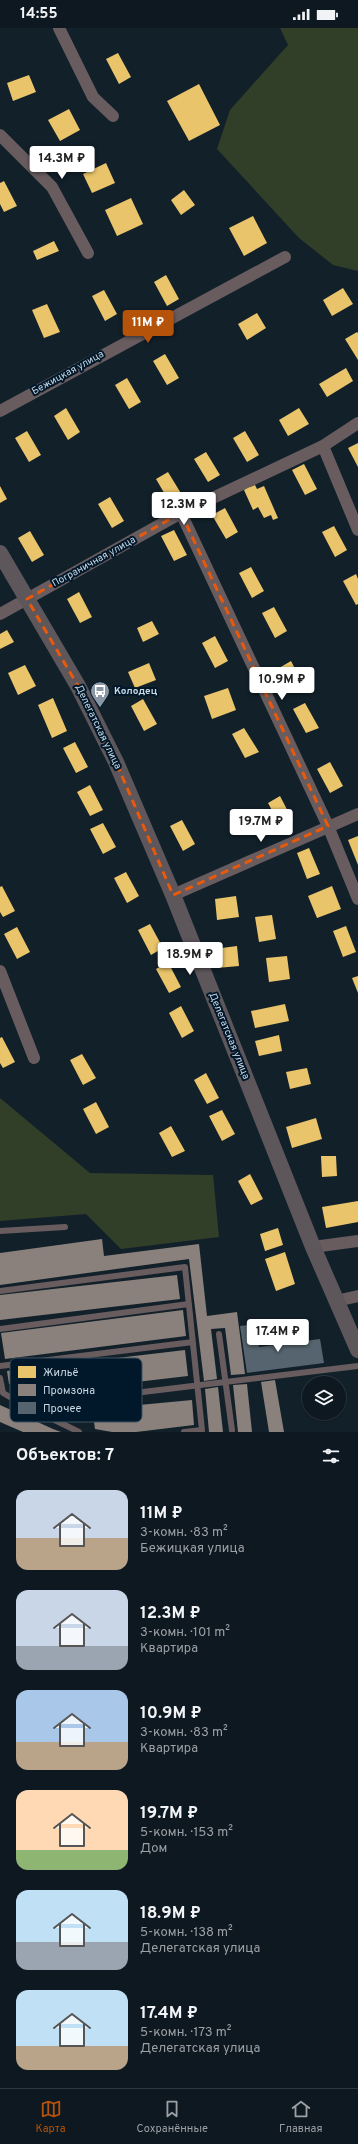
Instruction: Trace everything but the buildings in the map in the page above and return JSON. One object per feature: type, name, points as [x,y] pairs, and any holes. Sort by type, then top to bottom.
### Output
[{"type":"street","points":[[59,28],[93,97],[113,116]]},
{"type":"street","points":[[0,135],[52,187],[88,253]]},
{"type":"street","name":"Бежицкая улица","points":[[0,411],[285,257]]},
{"type":"street","name":"Пограничная улица","points":[[0,614],[181,514],[323,446],[358,423]]},
{"type":"street","points":[[323,446],[358,530]]},
{"type":"street","points":[[181,514],[328,826],[358,899]]},
{"type":"street","points":[[0,553],[27,599]]},
{"type":"street","name":"Делегатская улица","points":[[27,599],[78,686],[116,762],[173,895],[313,1247],[358,1350]]},
{"type":"street","points":[[173,895],[358,814]]},
{"type":"street","points":[[0,971],[34,1058]]},
{"type":"street","points":[[313,1247],[358,1242]]},
{"type":"street","points":[[336,1301],[358,1296]]},
{"type":"lane","points":[[0,1230],[65,1227]]},
{"type":"lane","points":[[0,1291],[185,1267],[199,1385],[202,1430],[184,1432]]},
{"type":"lane","points":[[0,1329],[189,1304]]},
{"type":"lane","points":[[219,1334],[232,1430]]},
{"type":"lane","points":[[65,1358],[194,1342]]},
{"type":"lane","points":[[0,1366],[10,1365]]},
{"type":"lane","points":[[142,1391],[358,1366]]},
{"type":"lane","points":[[0,1378],[3,1393],[10,1397]]},
{"type":"lane","points":[[59,1422],[79,1432]]},
{"type":"highlighted area","points":[[181,513],[328,826],[173,895],[116,762],[78,686],[27,599]]},
{"type":"green space","points":[[280,28],[358,28],[358,271],[333,265],[299,238],[217,149],[230,110],[288,45]]},
{"type":"green space","points":[[0,1098],[90,1173],[213,1175],[219,1237],[121,1249],[86,1214],[0,1221]]},
{"type":"place","name":"Колодец","points":[[100,708]]}]
